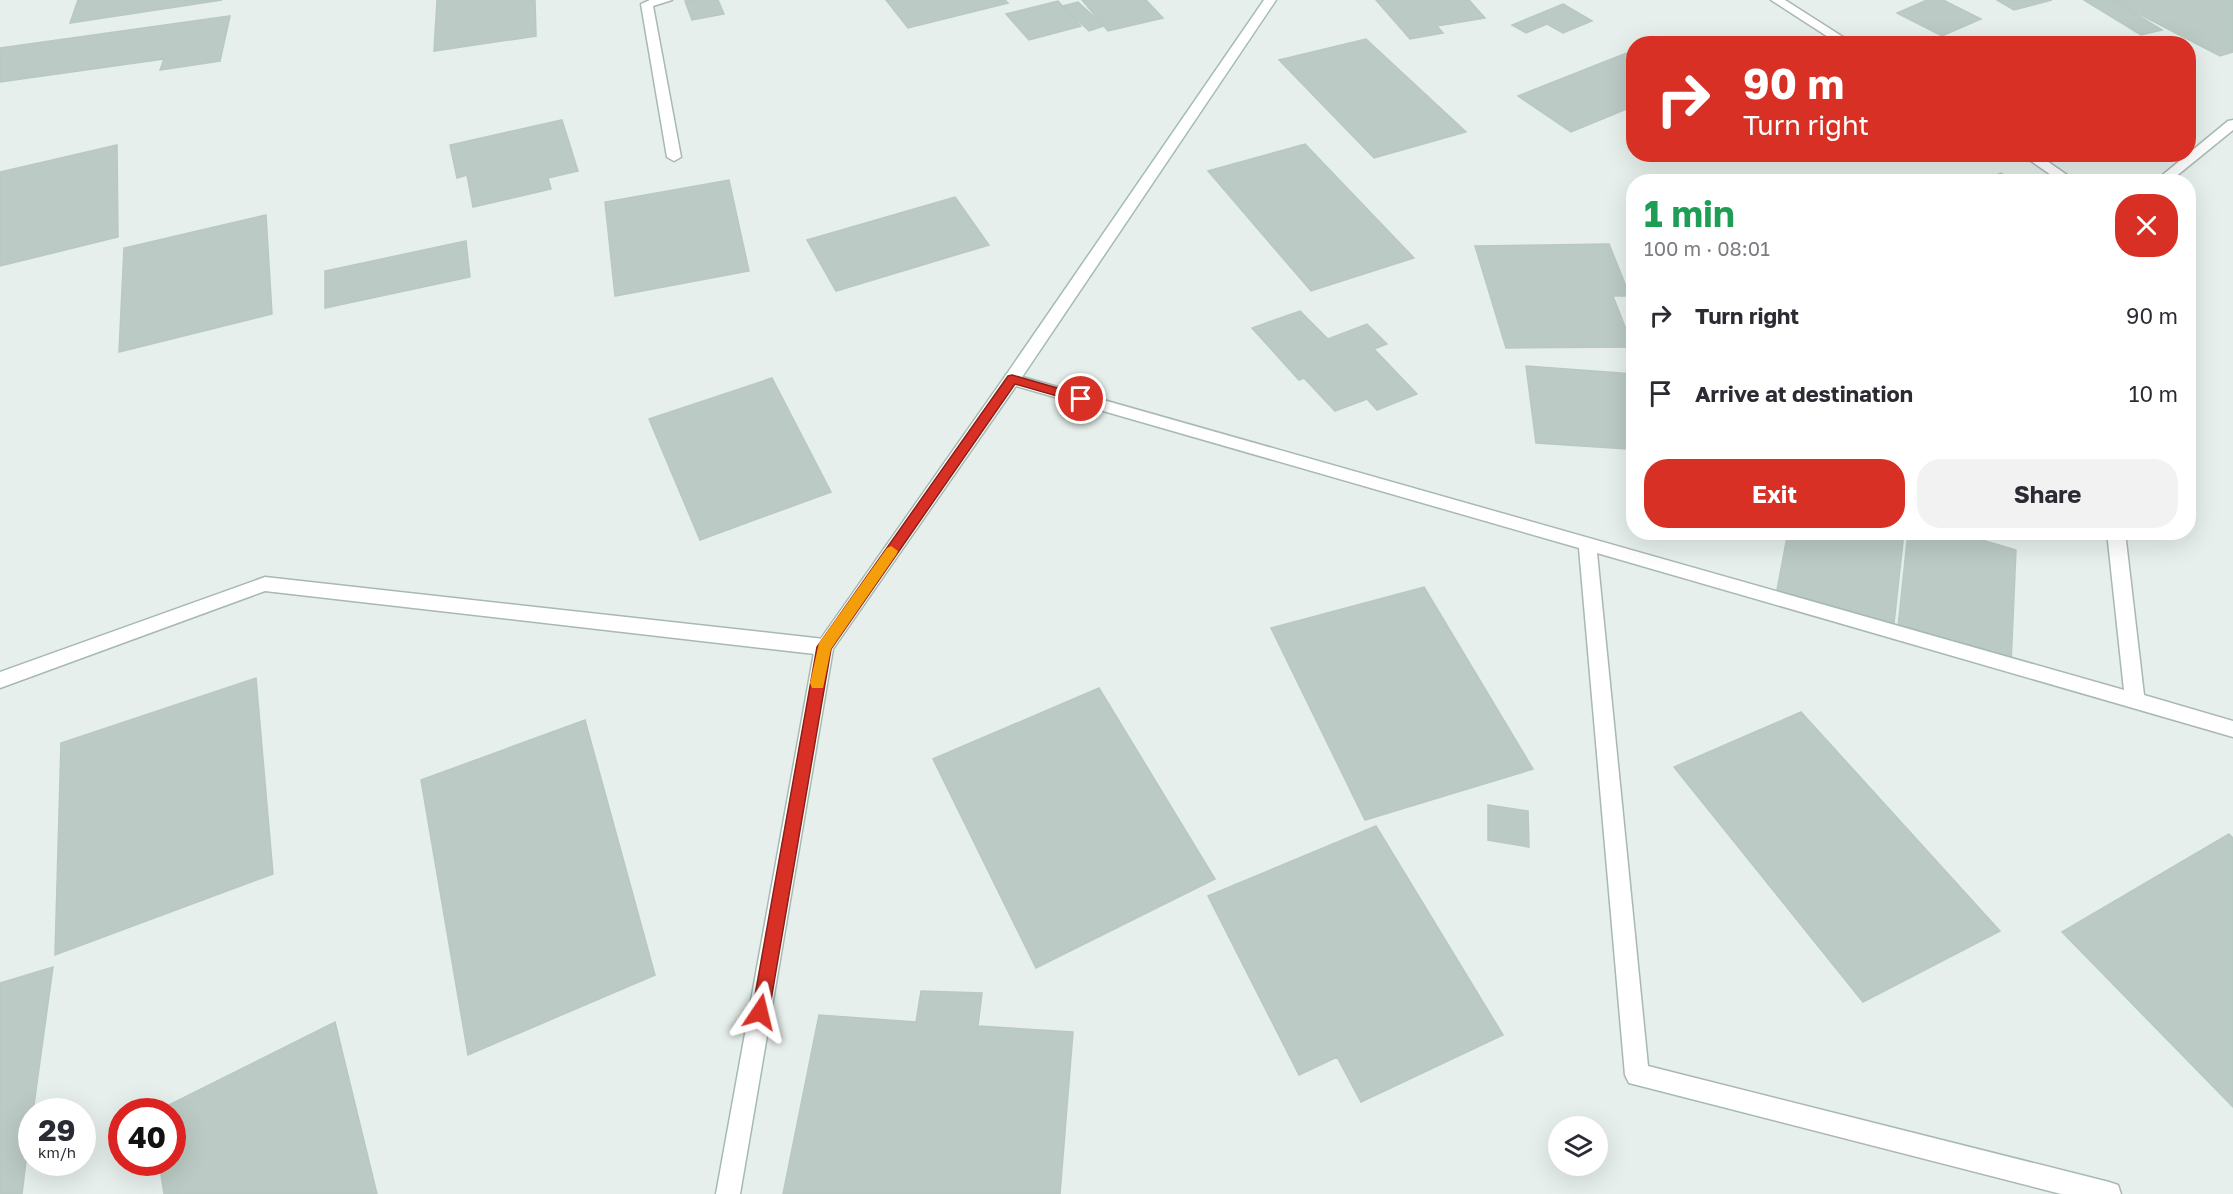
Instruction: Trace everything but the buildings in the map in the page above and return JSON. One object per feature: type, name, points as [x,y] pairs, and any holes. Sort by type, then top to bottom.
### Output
[{"type":"street","points":[[666,0],[647,4],[674,157]]},
{"type":"street","points":[[728,1194],[824,647],[1012,379],[1270,0]]},
{"type":"street","points":[[1777,0],[1835,36]]},
{"type":"street","points":[[2196,153],[2233,124]]},
{"type":"street","points":[[2040,162],[2058,174]]},
{"type":"street","points":[[2170,174],[2185,162]]},
{"type":"street","points":[[1012,379],[2233,729]]},
{"type":"street","points":[[2117,540],[2135,701]]},
{"type":"street","points":[[1587,544],[1637,1075],[2109,1194]]},
{"type":"street","points":[[0,680],[265,584],[824,647]]},
{"type":"slow traffic","points":[[818,683],[824,647],[891,551]]},
{"type":"route","points":[[760,1012],[824,647],[1012,379],[1081,399]]}]
